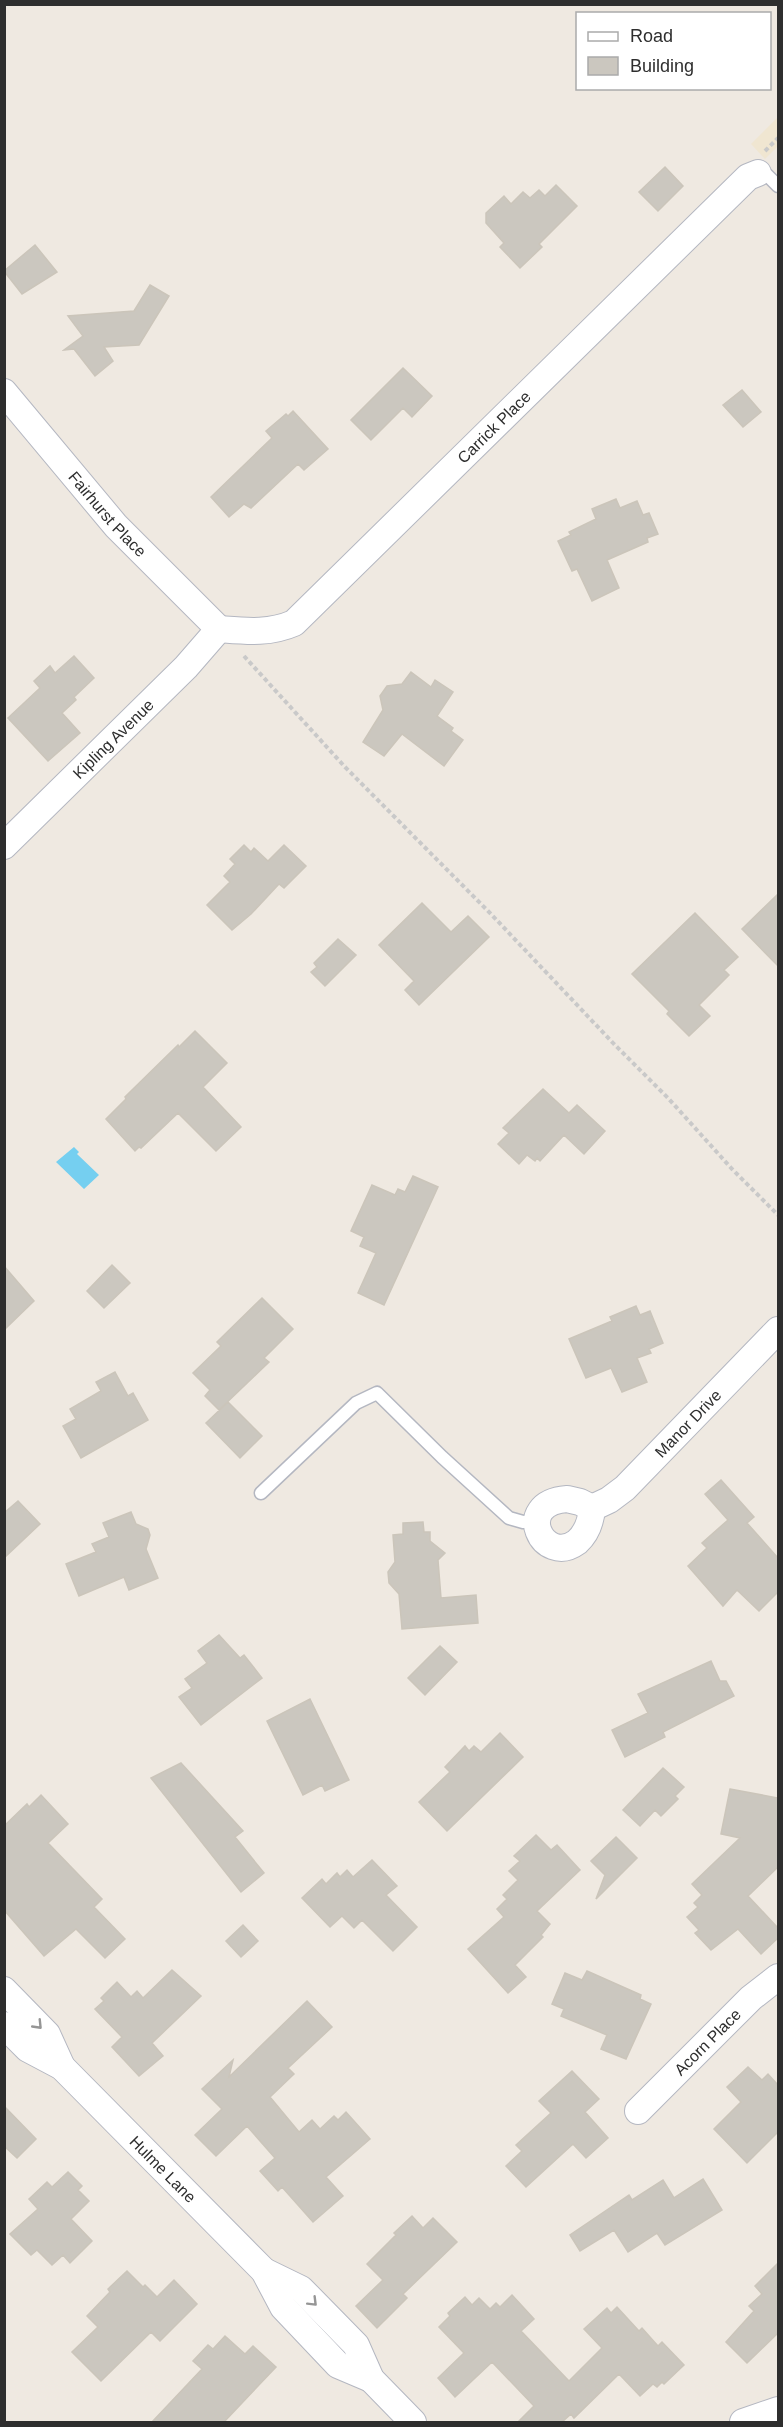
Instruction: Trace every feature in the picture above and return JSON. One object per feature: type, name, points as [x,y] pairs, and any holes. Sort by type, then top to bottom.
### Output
[{"type":"street","name":"Carrick Place","points":[[219,629],[258,632],[279,629],[294,623],[761,179]]},
{"type":"street","name":"Fairhurst Place","points":[[4,392],[116,526],[219,629]]},
{"type":"street","name":"Kipling Avenue","points":[[4,846],[186,666],[219,629]]},
{"type":"street","name":"Manor Drive","points":[[591,1508],[609,1500],[625,1488],[778,1330]]},
{"type":"street","points":[[567,1499],[591,1508],[585,1533],[573,1544],[563,1548],[553,1547],[540,1536],[536,1521],[540,1510],[555,1500],[567,1499]]},
{"type":"street","name":"Acorn Place","points":[[638,2111],[751,1998],[778,1977]]},
{"type":"street","name":"Hulme Lane","points":[[4,1990],[47,2034],[62,2067]]},
{"type":"street","name":"Hulme Lane","points":[[4,2025],[28,2049],[62,2067],[264,2271],[283,2307],[338,2365],[371,2379],[413,2422]]},
{"type":"street","points":[[742,2422],[778,2410]]},
{"type":"lane","points":[[261,1493],[356,1403],[377,1393],[509,1518],[523,1522],[536,1521]]},
{"type":"path","points":[[219,629],[345,767],[490,913],[668,1098],[732,1170],[778,1215]]},
{"type":"shaded area","points":[[778,117],[778,146],[765,159],[751,144]]},
{"type":"water","points":[[74,1147],[79,1152],[77,1154],[99,1175],[84,1189],[56,1162]]},
{"type":"building","points":[[665,167],[683,186],[658,211],[639,192]]},
{"type":"building","points":[[556,185],[577,206],[539,244],[542,247],[520,268],[500,247],[504,243],[486,223],[486,213],[504,196],[511,204],[523,192],[530,198],[539,190],[545,196]]},
{"type":"building","points":[[35,245],[57,272],[22,294],[4,271]]},
{"type":"building","points":[[150,285],[169,296],[139,345],[104,347],[113,361],[95,376],[74,349],[64,350],[83,336],[68,316],[134,311]]},
{"type":"building","points":[[403,368],[432,396],[412,417],[403,408],[371,440],[351,420]]},
{"type":"building","points":[[742,390],[761,412],[743,427],[723,405]]},
{"type":"building","points":[[293,411],[328,449],[304,470],[298,464],[251,508],[244,504],[229,517],[211,497],[272,438],[266,431]]},
{"type":"building","points":[[616,499],[620,508],[637,501],[643,515],[649,513],[658,534],[647,538],[648,542],[607,560],[619,588],[592,601],[577,569],[572,571],[558,541],[571,535],[569,532],[596,519],[592,509]]},
{"type":"building","points":[[74,656],[94,678],[74,697],[76,700],[62,713],[80,733],[48,761],[8,718],[40,688],[34,681],[50,666],[55,673]]},
{"type":"building","points":[[411,672],[431,687],[435,680],[453,692],[437,716],[453,728],[451,731],[463,740],[444,766],[402,734],[384,756],[363,742],[383,710],[380,696],[387,686],[402,684]]},
{"type":"building","points":[[244,845],[251,852],[254,848],[268,861],[284,845],[306,866],[284,888],[279,884],[251,914],[232,930],[207,905],[230,882],[224,876],[235,864],[230,859]]},
{"type":"building","points":[[778,894],[778,966],[742,929]]},
{"type":"building","points":[[422,903],[451,932],[468,916],[489,937],[419,1005],[405,990],[414,981],[379,945]]},
{"type":"building","points":[[695,913],[738,957],[724,970],[729,975],[699,1005],[710,1016],[689,1036],[667,1014],[669,1011],[632,974]]},
{"type":"building","points":[[338,939],[356,955],[325,986],[311,972],[317,967],[314,963]]},
{"type":"building","points":[[195,1031],[227,1063],[203,1087],[241,1127],[216,1151],[178,1113],[135,1151],[106,1119],[126,1099],[125,1097]]},
{"type":"building","points":[[543,1089],[569,1113],[577,1105],[605,1131],[584,1154],[564,1135],[540,1161],[537,1158],[535,1161],[527,1155],[519,1164],[498,1144],[509,1133],[503,1128]]},
{"type":"building","points":[[413,1176],[438,1187],[384,1305],[358,1293],[376,1253],[360,1246],[364,1237],[351,1231],[372,1185],[395,1195],[398,1189],[405,1192]]},
{"type":"building","points":[[112,1265],[130,1283],[104,1308],[87,1291]]},
{"type":"building","points":[[4,1266],[34,1301],[4,1330]]},
{"type":"building","points":[[262,1298],[293,1329],[264,1358],[269,1362],[219,1410],[205,1396],[210,1390],[193,1373],[221,1346],[217,1342]]},
{"type":"building","points":[[636,1306],[640,1315],[650,1311],[663,1343],[649,1349],[651,1353],[637,1358],[647,1382],[622,1392],[611,1368],[586,1378],[569,1339],[612,1321],[610,1317]]},
{"type":"building","points":[[115,1372],[128,1396],[133,1393],[148,1420],[81,1458],[63,1426],[76,1419],[70,1409],[101,1391],[96,1382]]},
{"type":"building","points":[[228,1402],[262,1436],[240,1458],[206,1423]]},
{"type":"building","points":[[721,1480],[754,1517],[747,1523],[778,1558],[778,1592],[759,1611],[737,1590],[723,1606],[688,1566],[707,1548],[702,1543],[728,1520],[705,1494]]},
{"type":"building","points":[[18,1501],[40,1524],[4,1558],[4,1513]]},
{"type":"building","points":[[131,1512],[136,1524],[148,1529],[150,1535],[146,1549],[158,1578],[129,1590],[124,1577],[79,1596],[66,1564],[96,1552],[92,1544],[109,1537],[103,1523]]},
{"type":"building","points":[[423,1522],[424,1532],[430,1532],[430,1541],[445,1553],[438,1560],[441,1598],[476,1595],[478,1623],[402,1629],[399,1594],[389,1583],[388,1572],[395,1562],[393,1535],[403,1534],[403,1523]]},
{"type":"building","points":[[219,1635],[240,1658],[244,1655],[262,1678],[201,1725],[179,1697],[192,1688],[185,1679],[207,1663],[198,1651]]},
{"type":"building","points":[[440,1646],[457,1662],[425,1695],[408,1678]]},
{"type":"building","points":[[711,1661],[720,1681],[726,1681],[734,1696],[663,1732],[665,1737],[625,1757],[612,1730],[648,1713],[638,1694]]},
{"type":"building","points":[[310,1699],[349,1780],[325,1791],[322,1785],[303,1795],[267,1721]]},
{"type":"building","points":[[500,1733],[523,1757],[447,1831],[419,1802],[450,1772],[445,1767],[465,1746],[469,1751],[474,1746],[481,1752]]},
{"type":"building","points":[[181,1763],[243,1831],[235,1837],[264,1873],[241,1892],[151,1778]]},
{"type":"building","points":[[663,1768],[684,1787],[675,1796],[678,1799],[661,1816],[655,1810],[640,1826],[623,1810]]},
{"type":"building","points":[[730,1789],[778,1798],[778,1867],[748,1896],[778,1928],[778,1938],[761,1954],[738,1929],[711,1950],[695,1933],[699,1930],[687,1917],[698,1907],[694,1903],[702,1895],[692,1884],[740,1838],[721,1834]]},
{"type":"building","points":[[41,1795],[68,1824],[48,1843],[102,1899],[94,1907],[125,1939],[105,1958],[76,1929],[44,1956],[4,1910],[4,1826],[27,1804],[29,1807]]},
{"type":"building","points":[[536,1835],[551,1850],[557,1845],[580,1870],[537,1911],[550,1924],[541,1935],[543,1937],[515,1965],[526,1977],[508,1993],[468,1949],[504,1917],[497,1909],[507,1899],[503,1895],[518,1880],[509,1871],[520,1861],[514,1856]]},
{"type":"building","points":[[616,1837],[637,1858],[596,1899],[605,1875],[591,1861]]},
{"type":"building","points":[[372,1860],[397,1886],[386,1895],[417,1927],[393,1951],[362,1920],[354,1928],[342,1916],[330,1927],[302,1898],[322,1879],[326,1884],[337,1873],[340,1877],[347,1870],[353,1877]]},
{"type":"building","points":[[243,1925],[258,1941],[241,1957],[226,1941]]},
{"type":"building","points":[[172,1970],[201,1996],[152,2043],[163,2056],[139,2076],[112,2047],[122,2037],[95,2009],[104,2001],[101,1998],[117,1982],[131,1997],[137,1991],[143,1998]]},
{"type":"building","points":[[587,1971],[641,1995],[640,1999],[651,2004],[626,2059],[601,2049],[607,2035],[561,2016],[564,2009],[552,2004],[565,1973],[582,1980]]},
{"type":"building","points":[[307,2001],[332,2027],[288,2068],[294,2074],[270,2097],[299,2132],[312,2120],[320,2129],[334,2116],[338,2120],[346,2112],[370,2139],[326,2177],[343,2196],[313,2222],[282,2187],[278,2191],[260,2171],[275,2158],[247,2126],[216,2156],[195,2135],[222,2109],[202,2089],[233,2060],[229,2077]]},
{"type":"building","points":[[748,2067],[762,2080],[768,2074],[778,2085],[778,2132],[747,2163],[714,2129],[741,2102],[727,2087]]},
{"type":"building","points":[[572,2071],[599,2099],[585,2112],[608,2138],[586,2158],[573,2144],[526,2187],[506,2166],[522,2151],[516,2145],[551,2113],[539,2101]]},
{"type":"building","points":[[4,2106],[36,2139],[17,2158],[4,2146]]},
{"type":"building","points":[[68,2172],[82,2186],[78,2190],[89,2201],[71,2219],[92,2241],[70,2263],[63,2255],[52,2265],[37,2250],[31,2255],[10,2234],[38,2209],[29,2199],[47,2182],[52,2187]]},
{"type":"building","points":[[703,2179],[722,2210],[665,2245],[657,2233],[628,2252],[614,2230],[580,2251],[570,2235],[629,2195],[632,2200],[663,2180],[674,2198]]},
{"type":"building","points":[[412,2216],[423,2228],[433,2218],[457,2242],[403,2294],[407,2298],[377,2328],[356,2306],[383,2280],[367,2264]]},
{"type":"building","points":[[778,2263],[778,2333],[747,2363],[726,2342],[754,2311],[749,2306],[762,2294],[755,2286]]},
{"type":"building","points":[[127,2271],[157,2297],[174,2280],[197,2304],[160,2341],[151,2332],[101,2381],[72,2352],[98,2327],[87,2316],[110,2292],[108,2289]]},
{"type":"building","points":[[512,2295],[534,2319],[521,2331],[569,2381],[602,2348],[584,2329],[607,2308],[611,2313],[617,2307],[639,2331],[642,2328],[658,2346],[662,2342],[684,2365],[664,2384],[662,2382],[657,2387],[653,2384],[640,2396],[619,2374],[574,2418],[571,2414],[562,2422],[518,2422],[534,2406],[492,2362],[455,2397],[438,2378],[464,2353],[439,2327],[450,2316],[448,2313],[465,2297],[472,2305],[479,2298],[490,2309],[496,2303],[500,2307]]},
{"type":"building","points":[[225,2336],[245,2354],[253,2346],[276,2367],[224,2422],[152,2422],[202,2369],[193,2361],[208,2345],[213,2349]]}]
